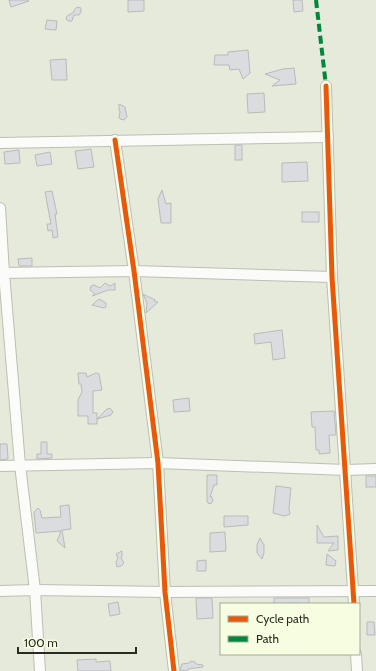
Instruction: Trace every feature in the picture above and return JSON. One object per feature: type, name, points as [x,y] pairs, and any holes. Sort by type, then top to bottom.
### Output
[{"type":"street","points":[[326,86],[332,277],[354,603]]},
{"type":"street","points":[[0,143],[328,137]]},
{"type":"street","points":[[115,140],[134,271],[158,463],[165,592],[174,671]]},
{"type":"street","points":[[0,208],[2,273],[20,465],[35,590],[40,671]]},
{"type":"street","points":[[2,273],[134,271],[332,277]]},
{"type":"street","points":[[0,466],[158,463],[346,470],[376,469]]},
{"type":"street","points":[[0,591],[35,590],[165,592],[376,590]]},
{"type":"street","points":[[356,655],[357,671]]},
{"type":"building","points":[[9,0],[28,0],[29,1],[11,7]]},
{"type":"building","points":[[128,0],[144,0],[144,11],[128,12]]},
{"type":"building","points":[[293,0],[302,0],[303,11],[294,12]]},
{"type":"building","points":[[77,7],[81,8],[81,12],[79,15],[74,15],[72,21],[68,21],[66,19],[67,16],[74,12]]},
{"type":"building","points":[[47,20],[57,21],[56,30],[45,29]]},
{"type":"building","points":[[248,50],[250,73],[243,79],[239,69],[230,70],[229,65],[214,65],[215,55],[228,55],[228,52]]},
{"type":"building","points":[[66,59],[67,80],[52,80],[50,60]]},
{"type":"building","points":[[294,68],[296,84],[272,86],[280,80],[265,74],[283,69]]},
{"type":"building","points":[[264,93],[265,112],[248,113],[247,94]]},
{"type":"building","points":[[119,104],[125,107],[127,117],[124,120],[120,119],[119,117]]},
{"type":"building","points":[[235,145],[242,145],[242,160],[235,160]]},
{"type":"building","points":[[91,149],[94,167],[78,169],[75,151]]},
{"type":"building","points":[[19,150],[20,163],[5,164],[4,152]]},
{"type":"building","points":[[50,152],[52,164],[37,166],[35,155]]},
{"type":"building","points":[[307,162],[308,181],[282,182],[282,163]]},
{"type":"building","points":[[162,190],[166,204],[171,203],[171,223],[161,223],[158,199]]},
{"type":"building","points":[[52,191],[57,214],[55,214],[58,237],[53,238],[52,230],[48,231],[47,224],[51,224],[45,192]]},
{"type":"building","points":[[302,212],[319,212],[319,222],[302,222]]},
{"type":"building","points":[[32,258],[32,266],[19,266],[18,259]]},
{"type":"building","points":[[105,283],[110,286],[115,283],[115,290],[108,290],[92,296],[95,294],[90,290],[91,286],[94,285],[100,288]]},
{"type":"building","points":[[143,294],[158,302],[146,313],[147,303]]},
{"type":"building","points":[[99,299],[106,303],[106,307],[104,308],[92,305]]},
{"type":"building","points":[[282,330],[285,358],[273,360],[271,342],[255,344],[254,334]]},
{"type":"building","points":[[78,373],[86,373],[87,377],[96,373],[99,374],[102,390],[93,391],[93,413],[97,413],[97,424],[88,424],[88,416],[78,416],[78,400],[82,392],[81,384],[79,384]]},
{"type":"building","points":[[189,398],[190,411],[174,412],[173,400]]},
{"type":"building","points":[[110,408],[113,412],[111,415],[97,419],[107,409]]},
{"type":"building","points":[[334,411],[336,435],[329,435],[330,453],[319,454],[319,450],[316,450],[315,427],[312,427],[311,412]]},
{"type":"building","points":[[41,442],[47,442],[47,454],[52,454],[52,458],[37,459],[37,454],[41,454]]},
{"type":"building","points":[[0,444],[7,444],[8,459],[0,460]]},
{"type":"building","points":[[207,475],[217,475],[217,485],[214,485],[210,497],[211,496],[213,500],[211,504],[207,501]]},
{"type":"building","points":[[366,476],[376,476],[376,487],[366,487]]},
{"type":"building","points":[[276,486],[291,488],[289,508],[290,514],[284,516],[273,513]]},
{"type":"building","points":[[69,505],[71,529],[62,530],[65,548],[57,541],[61,531],[36,533],[34,512],[38,508],[42,518],[61,517],[60,506]]},
{"type":"building","points":[[224,516],[248,516],[248,525],[224,527]]},
{"type":"building","points":[[317,525],[324,537],[338,536],[338,550],[328,551],[334,543],[317,543]]},
{"type":"building","points":[[225,532],[226,551],[210,552],[210,533]]},
{"type":"building","points":[[260,538],[264,545],[262,559],[257,553],[257,545]]},
{"type":"building","points":[[122,551],[121,558],[124,563],[117,567],[116,562],[118,558],[116,554]]},
{"type":"building","points":[[327,554],[336,561],[335,566],[326,565]]},
{"type":"building","points":[[206,560],[206,571],[197,571],[197,561]]},
{"type":"building","points":[[196,598],[212,598],[213,618],[197,619]]},
{"type":"building","points":[[274,598],[309,598],[309,603],[274,603]]},
{"type":"building","points":[[118,602],[120,614],[110,616],[108,604]]},
{"type":"building","points":[[367,622],[374,622],[375,635],[367,635]]},
{"type":"building","points":[[96,659],[96,662],[110,661],[111,671],[78,671],[77,660]]},
{"type":"building","points":[[191,661],[195,662],[196,664],[203,665],[203,667],[188,669],[187,671],[180,670],[182,664],[189,663]]},
{"type":"marked path","points":[[316,0],[326,86]]},
{"type":"cycle path","points":[[326,86],[332,277],[354,603]]},
{"type":"cycle path","points":[[115,140],[134,271],[158,463],[165,592],[174,671]]}]
